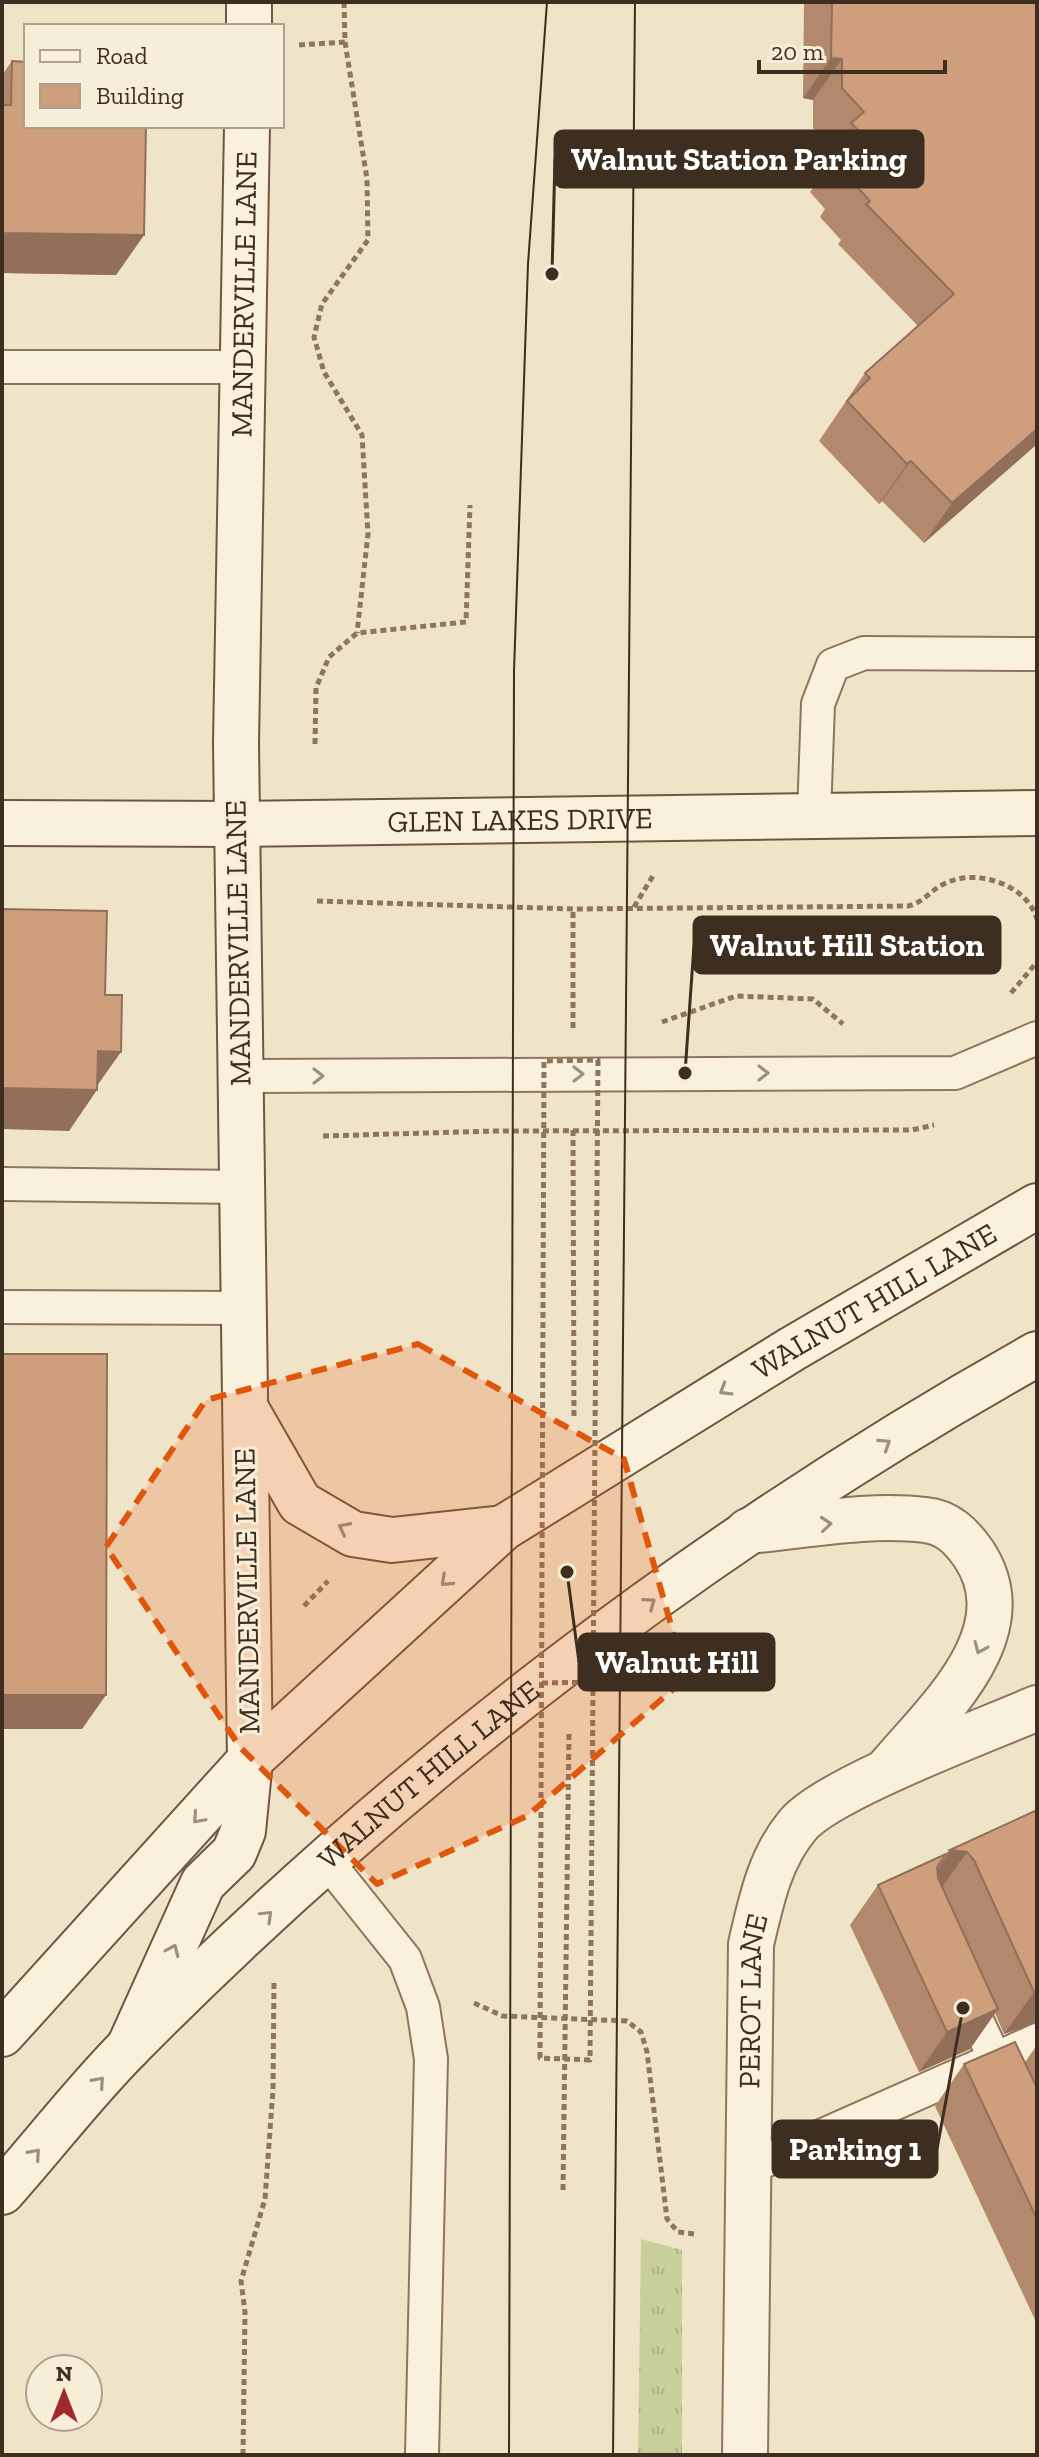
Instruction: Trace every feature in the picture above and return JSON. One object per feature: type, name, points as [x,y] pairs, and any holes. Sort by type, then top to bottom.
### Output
[{"type":"street","points":[[249,2],[249,24]]},
{"type":"street","name":"MANDERVILLE LANE","points":[[129,2047],[203,1883],[234,1853],[243,1831],[250,1760],[237,824],[240,367],[247,128]]},
{"type":"street","name":"GLEN LAKES DRIVE","points":[[2,823],[237,824],[1037,813]]},
{"type":"street","name":"WALNUT HILL LANE","points":[[2,2034],[250,1760],[503,1528],[805,1341],[1037,1206]]},
{"type":"street","name":"WALNUT HILL LANE","points":[[2,2192],[129,2047],[326,1860],[452,1751],[748,1531],[932,1413],[1037,1354]]},
{"type":"street","points":[[243,1403],[300,1503],[353,1534],[392,1540],[503,1528]]},
{"type":"street","points":[[748,1531],[891,1519],[928,1520],[959,1533],[978,1561],[990,1606],[983,1647],[960,1684],[881,1777]]},
{"type":"street","name":"PEROT LANE","points":[[745,2455],[751,1944],[767,1876],[798,1824],[833,1798],[1037,1708]]},
{"type":"lane","points":[[2,367],[240,367]]},
{"type":"lane","points":[[814,815],[818,704],[833,665],[864,653],[1037,654]]},
{"type":"lane","points":[[240,1076],[955,1073],[1037,1038]]},
{"type":"lane","points":[[2,1184],[240,1187]]},
{"type":"lane","points":[[2,1307],[242,1308]]},
{"type":"lane","points":[[326,1860],[405,1959],[423,2007],[431,2059],[422,2455]]},
{"type":"lane","points":[[951,1964],[1037,2147]]},
{"type":"lane","points":[[749,2168],[1037,2040]]},
{"type":"path","points":[[344,2],[345,42],[367,179],[368,240],[322,304],[314,337],[324,372],[362,435],[368,534],[357,633]]},
{"type":"path","points":[[308,45],[345,42]]},
{"type":"path","points":[[315,744],[316,688],[329,657],[357,633],[466,622],[470,505]]},
{"type":"path","points":[[317,901],[573,909],[908,906],[922,902],[946,883],[963,880],[1005,882],[1034,908],[1037,919]]},
{"type":"path","points":[[999,1002],[1037,962]]},
{"type":"path","points":[[647,1027],[736,996],[813,999],[845,1025]]},
{"type":"path","points":[[557,1026],[588,1027]]},
{"type":"path","points":[[598,1060],[590,2060],[540,2058],[542,1683],[544,1061],[598,1060]]},
{"type":"path","points":[[323,1136],[495,1131],[912,1130],[943,1124]]},
{"type":"path","points":[[574,1285],[574,1429]]},
{"type":"path","points":[[302,1608],[331,1577]]},
{"type":"path","points":[[542,1683],[592,1682]]},
{"type":"path","points":[[569,1698],[570,1683]]},
{"type":"path","points":[[563,2190],[569,1728]]},
{"type":"path","points":[[405,1959],[487,2012],[521,2018],[627,2021],[641,2032],[647,2052],[667,2219],[678,2232],[704,2234]]},
{"type":"path","points":[[243,2455],[245,2312],[241,2281],[265,2199],[273,2089],[274,1977]]},
{"type":"highlighted area","points":[[418,1344],[624,1459],[686,1678],[527,1816],[377,1884],[240,1747],[106,1547],[206,1400]]},
{"type":"green space","points":[[641,2239],[682,2250],[682,2455],[638,2455]]},
{"type":"building","points":[[832,2],[1037,2],[1037,429],[952,503],[911,461],[907,464],[847,401],[870,378],[865,373],[954,294],[866,204],[870,201],[848,177],[855,170],[838,152],[859,131],[851,123],[864,112],[842,88],[842,59],[831,58]]},
{"type":"building","points":[[12,61],[24,62],[24,128],[146,128],[144,235],[2,233],[2,105],[11,105]]},
{"type":"building","points":[[2,909],[107,911],[105,995],[122,995],[121,1052],[98,1051],[97,1090],[2,1088]]},
{"type":"building","points":[[2,1354],[107,1354],[106,1695],[2,1695]]},
{"type":"building","points":[[1037,1810],[1037,1991],[1034,1992],[974,1860],[967,1852],[950,1850]]},
{"type":"building","points":[[946,1854],[937,1867],[938,1878],[998,2009],[947,2032],[878,1885]]},
{"type":"building","points":[[1015,2042],[1037,2088],[1037,2219],[964,2064]]},
{"type":"tram line","points":[[509,2455],[514,671],[528,264],[547,2]]},
{"type":"tram line","points":[[613,2455],[635,2]]},
{"type":"place","name":"Walnut Station Parking","points":[[552,274]]},
{"type":"place","name":"Walnut Hill Station","points":[[685,1073]]},
{"type":"place","name":"Walnut Hill","points":[[567,1572]]},
{"type":"place","name":"Parking 1","points":[[963,2008]]}]
